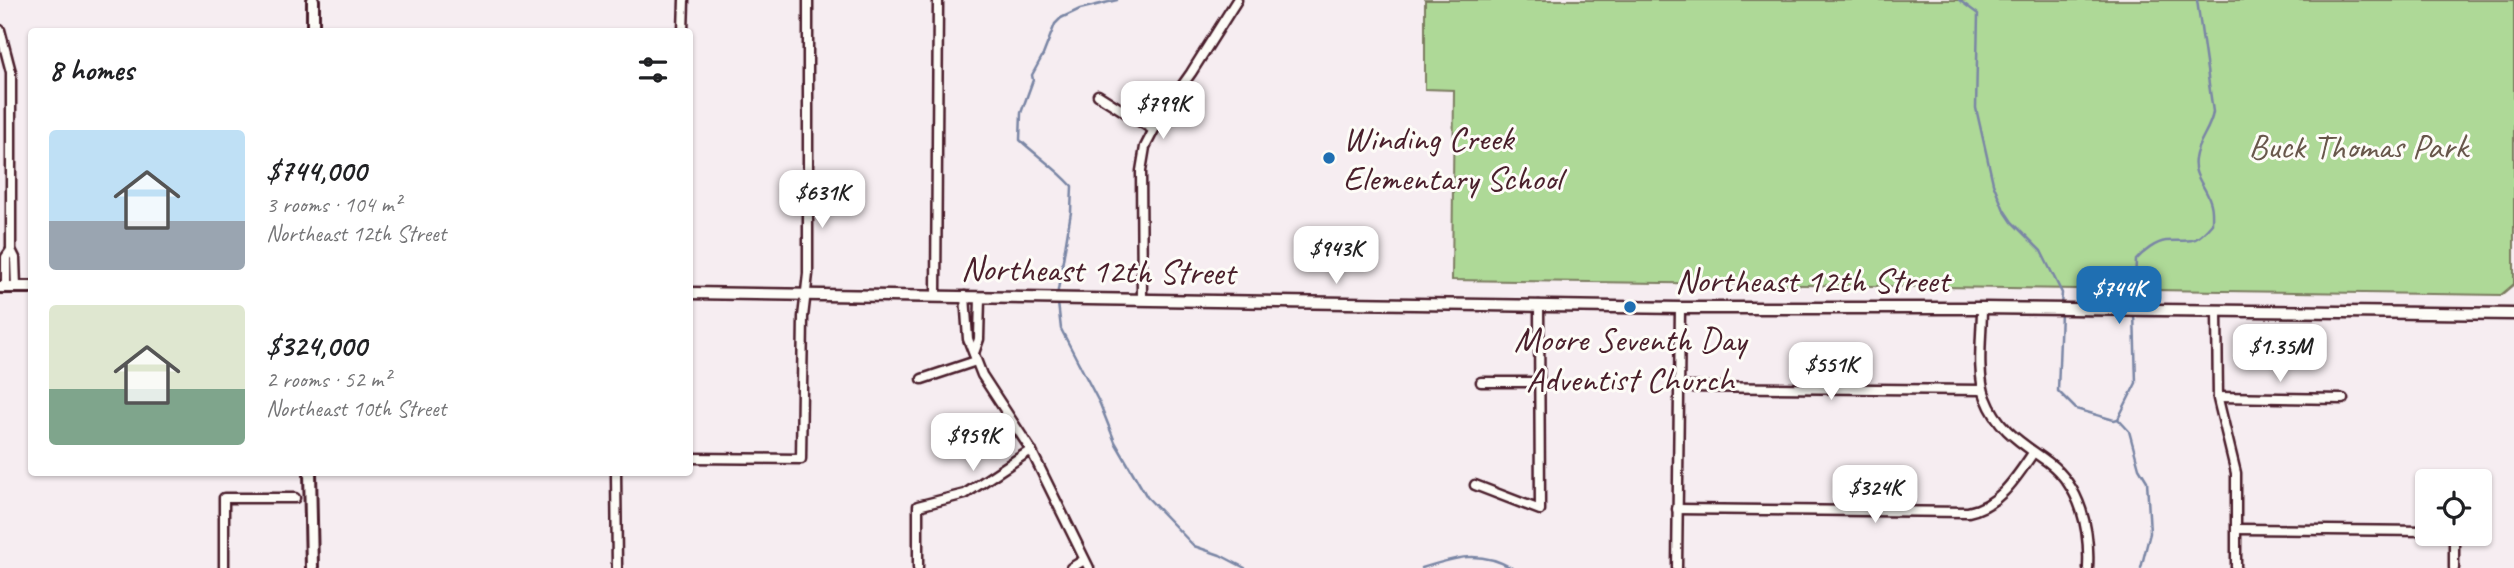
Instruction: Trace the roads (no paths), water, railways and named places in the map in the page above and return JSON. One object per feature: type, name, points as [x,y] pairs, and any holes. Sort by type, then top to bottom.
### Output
[{"type":"main road","points":[[313,0],[313,28]]},
{"type":"main road","points":[[7,287],[28,287]]},
{"type":"main road","points":[[310,476],[312,568]]},
{"type":"street","points":[[683,28],[684,0]]},
{"type":"street","points":[[693,458],[801,459],[805,295],[808,274],[808,0]]},
{"type":"street","points":[[936,296],[938,0]]},
{"type":"street","points":[[1142,298],[1141,171],[1145,147],[1152,129],[1237,0]]},
{"type":"street","points":[[0,30],[11,72],[11,250],[16,258],[7,287]]},
{"type":"street","points":[[1098,95],[1152,129]]},
{"type":"street","name":"Northeast 12th Street","points":[[693,293],[1680,308],[1982,308],[2514,314]]},
{"type":"street","points":[[965,296],[968,339],[975,357],[991,391],[1031,450],[1087,564],[1071,568]]},
{"type":"street","points":[[975,357],[979,338],[980,296]]},
{"type":"street","points":[[1475,485],[1540,510],[1539,305]]},
{"type":"street","points":[[1678,568],[1680,308]]},
{"type":"street","points":[[1982,308],[1982,390],[2003,429],[2055,469],[2067,482],[2086,524],[2088,568]]},
{"type":"street","points":[[2217,312],[2218,397],[2236,472],[2236,568]]},
{"type":"street","points":[[922,379],[975,357]]},
{"type":"street","points":[[1481,382],[1539,382]]},
{"type":"street","points":[[1680,387],[1982,390]]},
{"type":"street","points":[[2218,397],[2343,399]]},
{"type":"street","points":[[918,568],[918,506],[965,494],[1031,450]]},
{"type":"street","points":[[1677,509],[1968,512],[1997,499],[2033,453]]},
{"type":"street","points":[[616,476],[617,568]]},
{"type":"street","points":[[224,568],[224,498],[295,498]]},
{"type":"street","points":[[2237,529],[2415,531]]},
{"type":"street","points":[[2454,546],[2454,568]]},
{"type":"waterway","points":[[1057,296],[1071,212],[1072,186],[1020,140],[1021,113],[1033,80],[1032,75],[1055,24],[1080,9],[1117,0]]},
{"type":"waterway","points":[[1959,0],[1978,14],[1976,108],[1993,183],[2012,222],[2041,251],[2062,293],[2061,306]]},
{"type":"waterway","points":[[2134,305],[2136,260],[2162,242],[2196,239],[2212,224],[2211,204],[2197,176],[2195,165],[2196,153],[2213,112],[2197,0]]},
{"type":"waterway","points":[[1058,303],[1061,329],[1100,404],[1115,442],[1147,497],[1194,546],[1245,568]]},
{"type":"waterway","points":[[2061,312],[2058,391],[2076,409],[2118,419],[2129,431],[2139,468],[2147,481],[2150,533],[2141,568]]},
{"type":"waterway","points":[[2118,419],[2136,383],[2134,312]]},
{"type":"waterway","points":[[1422,568],[1468,557],[1489,559],[1512,568]]},
{"type":"place","name":"Winding Creek Elementary School","points":[[1329,158]]},
{"type":"place","name":"Moore Seventh Day Adventist Church","points":[[1630,307]]},
{"type":"park label","name":"Buck Thomas Park","points":[[2358,146]]}]
